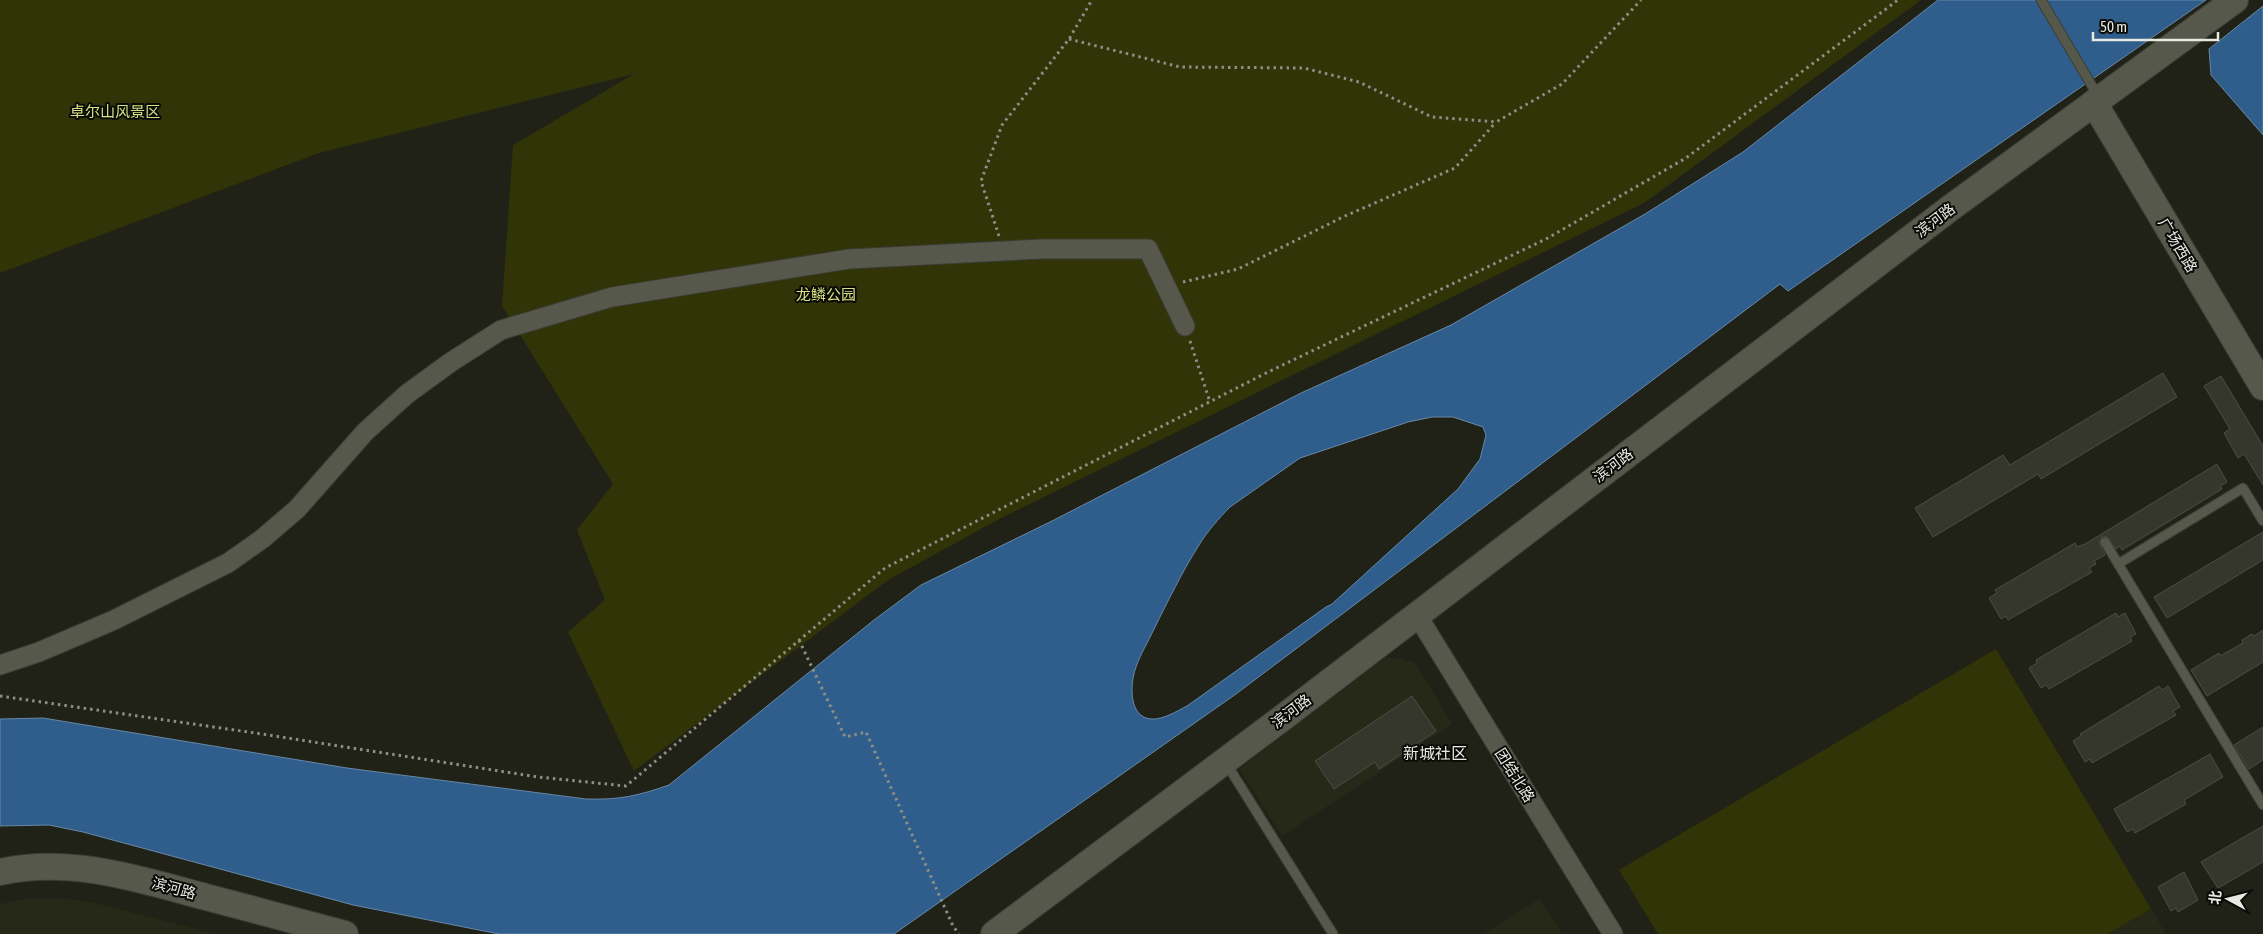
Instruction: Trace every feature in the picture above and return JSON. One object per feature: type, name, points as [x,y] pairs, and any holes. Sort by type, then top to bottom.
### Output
[{"type":"street","name":"滨河路","points":[[994,934],[1417,615],[2097,94],[2235,0]]},
{"type":"street","name":"广场西路","points":[[2097,94],[2263,355]]},
{"type":"street","name":"广场西路","points":[[2097,94],[2263,387]]},
{"type":"street","points":[[0,665],[39,652],[114,620],[228,563],[262,539],[297,509],[365,432],[407,394],[451,362],[501,330],[612,296],[849,260],[1041,249],[1148,249],[1185,326]]},
{"type":"street","name":"团结北路","points":[[1417,615],[1612,934]]},
{"type":"street","name":"滨河路","points":[[0,872],[46,866],[66,866],[114,873],[345,934]]},
{"type":"lane","points":[[2041,0],[2097,94]]},
{"type":"lane","points":[[2118,564],[2243,488],[2263,521]]},
{"type":"lane","points":[[2105,542],[2263,805]]},
{"type":"lane","points":[[1225,761],[1333,934]]},
{"type":"path","points":[[1004,251],[981,181],[1002,124],[1069,39],[1092,0]]},
{"type":"path","points":[[1166,286],[1238,269],[1345,216],[1455,168],[1496,122],[1562,84],[1641,0]]},
{"type":"path","points":[[0,696],[538,777],[626,786],[885,568],[1268,372],[1546,238],[1686,158],[1898,0]]},
{"type":"path","points":[[1069,39],[1180,67],[1304,68],[1358,82],[1432,117],[1496,122]]},
{"type":"path","points":[[1185,326],[1210,402]]},
{"type":"path","points":[[799,640],[845,737],[866,732],[953,926],[960,934]]},
{"type":"shaded area","points":[[1385,658],[1401,658],[1415,663],[1452,724],[1282,836],[1239,769]]},
{"type":"shaded area","points":[[60,898],[94,903],[215,934],[0,934],[0,904],[25,899]]},
{"type":"shaded area","points":[[1540,899],[1562,934],[1483,934]]},
{"type":"shaded area","points":[[2151,909],[2166,934],[2108,934]]},
{"type":"green space","name":"龙鳞公园","points":[[0,0],[1921,0],[1644,203],[1001,518],[888,580],[634,771],[568,632],[605,600],[577,530],[613,484],[502,306],[513,145],[634,74],[319,153],[0,273]]},
{"type":"green space","points":[[1996,649],[2151,909],[2108,934],[1658,934],[1619,870]]},
{"type":"water","points":[[1938,0],[2206,0],[1788,291],[1780,284],[1236,694],[894,934],[499,934],[353,905],[83,832],[49,825],[0,826],[0,719],[43,718],[347,768],[586,799],[609,799],[628,796],[669,785],[874,620],[921,585],[1052,521],[1301,393],[1451,325],[1645,214],[1743,152]],"holes":[[[1432,417],[1453,417],[1483,427],[1486,435],[1480,459],[1458,489],[1332,604],[1187,706],[1170,715],[1156,719],[1144,717],[1138,712],[1132,690],[1134,674],[1140,658],[1193,555],[1209,530],[1230,507],[1300,458],[1408,422]]]},
{"type":"water","points":[[2263,6],[2263,135],[2211,75],[2209,49]]},
{"type":"building","points":[[2163,373],[2177,397],[2041,479],[2038,474],[1933,537],[1915,508],[2003,455],[2010,465]]},
{"type":"building","points":[[2221,376],[2263,446],[2263,485],[2244,454],[2238,458],[2224,433],[2230,429],[2204,386]]},
{"type":"building","points":[[2217,464],[2227,482],[2220,486],[2222,489],[2122,550],[2120,546],[2116,549],[2108,537],[2102,536],[2099,543],[2105,555],[2094,561],[2096,564],[2089,568],[2092,572],[2008,620],[2006,616],[2001,619],[1989,598],[1997,593],[1995,590],[2075,543],[2077,547],[2085,544]]},
{"type":"building","points":[[2263,532],[2263,560],[2167,618],[2154,597]]},
{"type":"building","points":[[2116,613],[2118,617],[2125,613],[2136,634],[2130,637],[2132,641],[2049,689],[2046,685],[2041,688],[2029,668],[2037,663],[2036,660]]},
{"type":"building","points":[[2263,630],[2263,662],[2207,696],[2191,670],[2219,653],[2220,656],[2243,643],[2242,640],[2252,634],[2254,636]]},
{"type":"building","points":[[2159,686],[2162,690],[2168,686],[2180,707],[2173,711],[2176,715],[2092,763],[2090,759],[2085,762],[2073,741],[2081,736],[2080,734]]},
{"type":"building","points":[[1412,696],[1436,731],[1379,769],[1375,762],[1334,789],[1315,761]]},
{"type":"building","points":[[2263,727],[2263,760],[2249,769],[2234,745]]},
{"type":"building","points":[[2210,754],[2223,777],[2184,800],[2186,804],[2135,833],[2133,829],[2127,832],[2114,809]]},
{"type":"building","points":[[2263,826],[2263,862],[2218,888],[2201,862]]},
{"type":"building","points":[[2184,872],[2198,900],[2178,912],[2176,908],[2171,911],[2158,887]]},
{"type":"district","name":"新城社区","points":[[1435,753]]},
{"type":"park label","name":"卓尔山风景区","points":[[115,111]]}]
